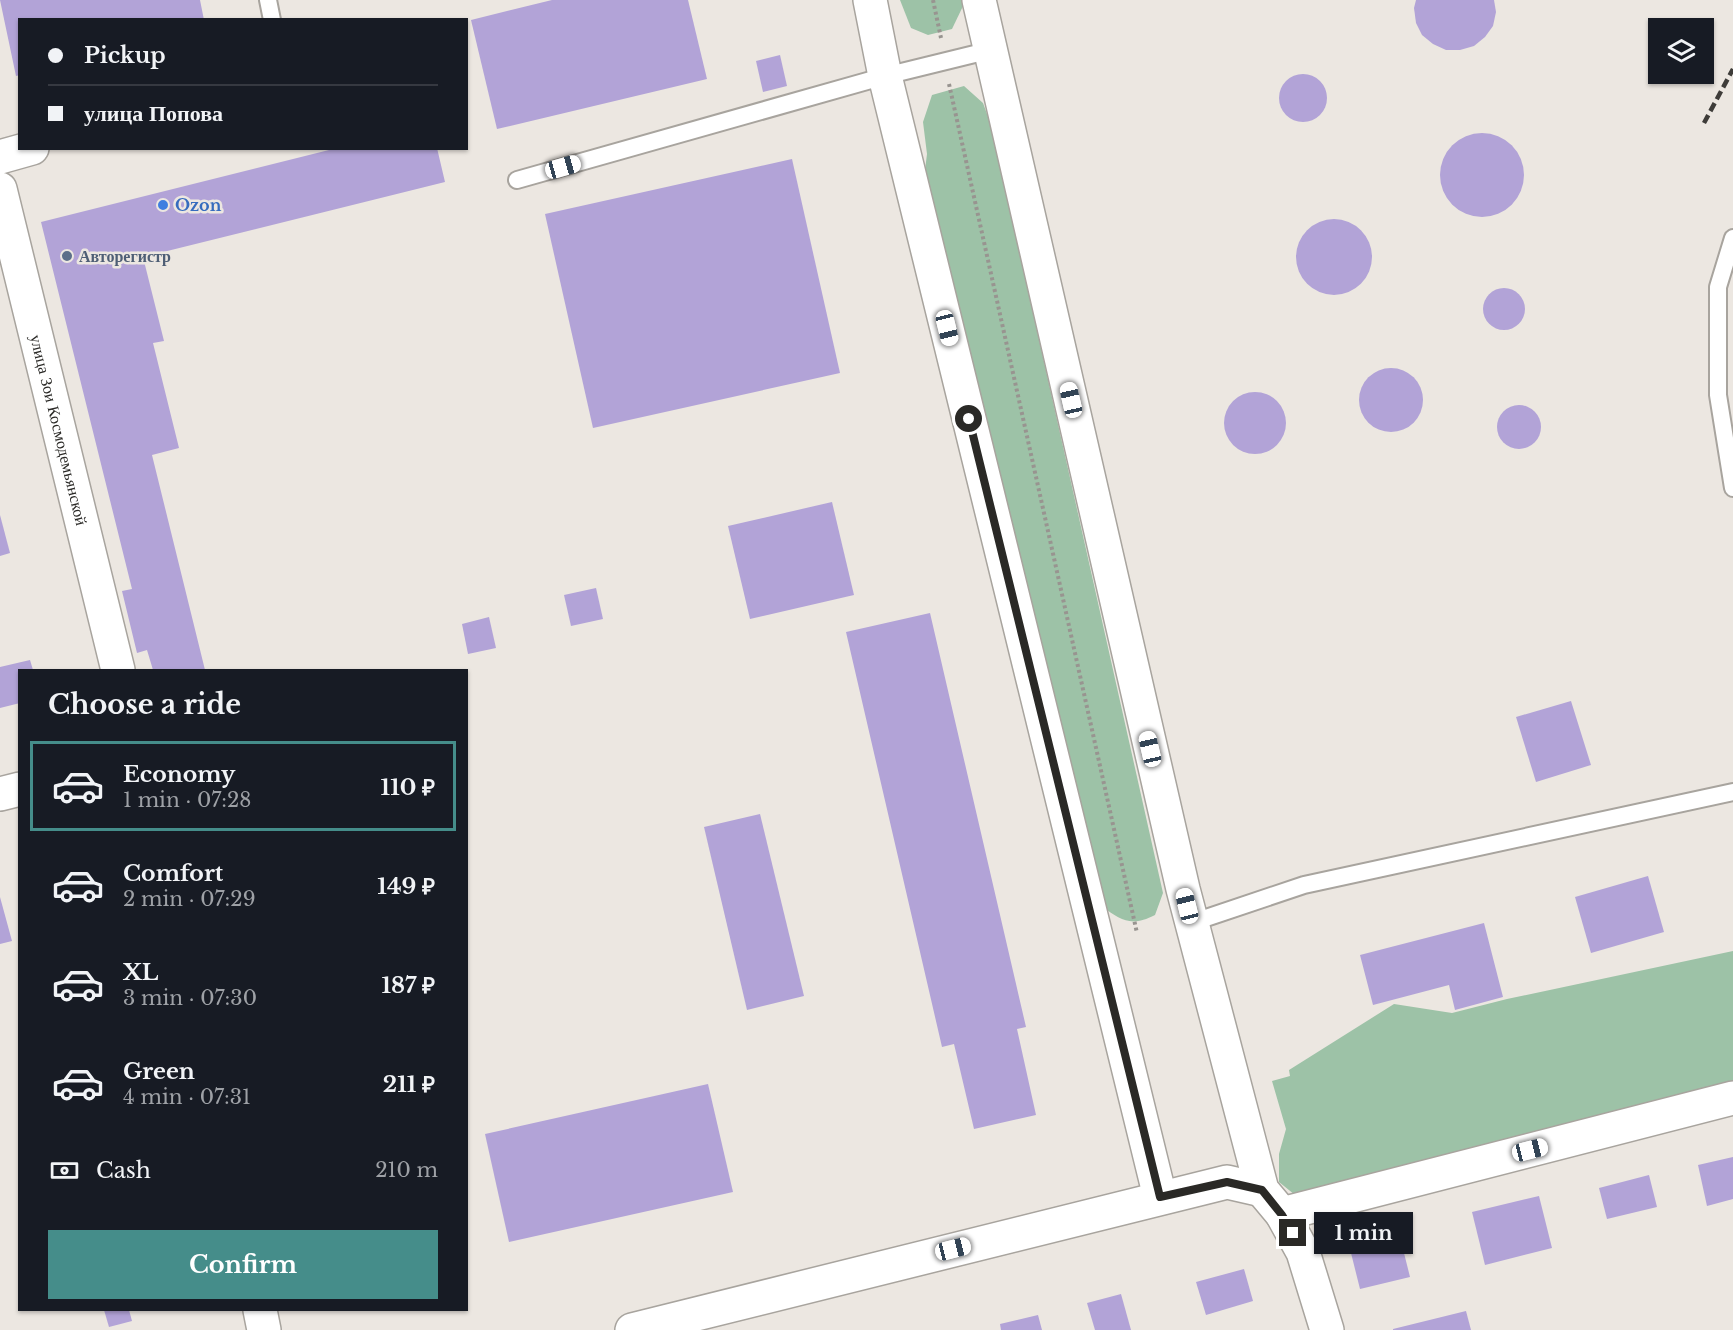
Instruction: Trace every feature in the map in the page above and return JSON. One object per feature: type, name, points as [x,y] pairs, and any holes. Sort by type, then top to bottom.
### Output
[{"type":"street","points":[[870,0],[885,76],[1160,1197]]},
{"type":"street","points":[[979,0],[1191,923],[1262,1190],[1282,1215],[1303,1252],[1327,1330]]},
{"type":"street","points":[[0,157],[26,150]]},
{"type":"street","name":"улица Зои Космодемьянской","points":[[0,189],[118,669]]},
{"type":"street","points":[[0,794],[18,790]]},
{"type":"street","points":[[1282,1215],[1733,1098]]},
{"type":"street","points":[[632,1330],[1227,1182],[1262,1190]]},
{"type":"street","points":[[260,1311],[264,1330]]},
{"type":"lane","points":[[268,0],[272,18]]},
{"type":"lane","points":[[517,180],[885,76],[991,50]]},
{"type":"lane","points":[[1733,237],[1718,287],[1718,395],[1733,488]]},
{"type":"lane","points":[[1191,923],[1304,885],[1733,792]]},
{"type":"path","points":[[933,0],[938,25]]},
{"type":"path","points":[[952,98],[1137,933]]},
{"type":"green space","points":[[900,0],[963,0],[964,4],[952,29],[928,35],[911,28]]},
{"type":"green space","points":[[964,86],[983,103],[991,125],[1163,893],[1155,915],[1140,921],[1121,919],[1102,906],[924,178],[927,154],[923,122],[932,95]]},
{"type":"green space","points":[[1733,951],[1733,1112],[1300,1199],[1279,1182],[1279,1154],[1286,1129],[1272,1081],[1290,1076],[1289,1070],[1394,1004],[1452,1013],[1507,999]]},
{"type":"building","points":[[0,0],[200,0],[204,18],[18,18],[18,76],[16,76]]},
{"type":"building","points":[[552,0],[688,0],[707,79],[497,129],[471,20]]},
{"type":"building","points":[[1416,0],[1494,0],[1496,12],[1493,26],[1474,46],[1460,50],[1446,50],[1433,44],[1422,35],[1416,23],[1414,8]]},
{"type":"building","points":[[780,55],[787,86],[763,92],[756,61]]},
{"type":"building","points":[[1303,74],[1320,81],[1327,98],[1320,115],[1303,122],[1286,115],[1279,98],[1286,81]]},
{"type":"building","points":[[1482,133],[1505,140],[1517,152],[1524,175],[1517,198],[1505,210],[1482,217],[1459,210],[1447,198],[1440,175],[1447,152],[1459,140]]},
{"type":"building","points":[[329,150],[437,150],[445,182],[143,257],[164,341],[153,343],[179,448],[152,455],[205,669],[153,669],[147,650],[137,653],[122,591],[132,589],[41,222]]},
{"type":"building","points":[[792,159],[840,373],[593,428],[545,214]]},
{"type":"building","points":[[1334,219],[1349,222],[1361,230],[1369,242],[1372,257],[1369,272],[1361,284],[1349,292],[1334,295],[1319,292],[1307,284],[1299,272],[1296,257],[1299,242],[1307,230],[1319,222]]},
{"type":"building","points":[[1504,288],[1512,289],[1519,294],[1524,301],[1524,317],[1519,324],[1512,329],[1504,330],[1496,329],[1489,324],[1484,317],[1483,309],[1484,301],[1489,294],[1496,289]]},
{"type":"building","points":[[1391,368],[1403,370],[1414,377],[1421,388],[1423,400],[1421,412],[1414,423],[1403,430],[1391,432],[1379,430],[1368,423],[1361,412],[1359,400],[1361,388],[1368,377],[1379,370]]},
{"type":"building","points":[[1255,392],[1267,394],[1277,401],[1284,411],[1286,423],[1284,435],[1277,445],[1267,452],[1255,454],[1243,452],[1233,445],[1226,435],[1224,423],[1226,411],[1233,401],[1243,394]]},
{"type":"building","points":[[1519,405],[1528,406],[1535,411],[1540,418],[1540,436],[1535,443],[1528,448],[1519,449],[1510,448],[1503,443],[1498,436],[1497,427],[1498,418],[1503,411],[1510,406]]},
{"type":"building","points":[[832,502],[854,595],[750,619],[728,526]]},
{"type":"building","points":[[0,515],[10,553],[0,556]]},
{"type":"building","points":[[596,588],[603,619],[571,626],[564,595]]},
{"type":"building","points":[[930,613],[1026,1027],[1017,1029],[1036,1115],[974,1129],[954,1044],[942,1047],[846,632]]},
{"type":"building","points":[[489,617],[496,648],[468,654],[462,624]]},
{"type":"building","points":[[30,660],[33,669],[18,669],[18,704],[0,708],[0,667]]},
{"type":"building","points":[[1571,701],[1591,765],[1536,782],[1516,717]]},
{"type":"building","points":[[760,814],[804,996],[747,1010],[704,827]]},
{"type":"building","points":[[1648,876],[1664,932],[1591,953],[1575,897]]},
{"type":"building","points":[[0,897],[12,941],[0,944]]},
{"type":"building","points":[[1484,923],[1503,997],[1455,1010],[1449,985],[1373,1005],[1360,955]]},
{"type":"building","points":[[708,1084],[733,1192],[509,1242],[485,1134]]},
{"type":"building","points":[[1733,1157],[1733,1199],[1707,1206],[1698,1165]]},
{"type":"building","points":[[1649,1175],[1657,1207],[1607,1219],[1599,1188]]},
{"type":"building","points":[[1539,1196],[1552,1248],[1485,1265],[1472,1212]]},
{"type":"building","points":[[1398,1229],[1410,1277],[1360,1289],[1348,1241]]},
{"type":"building","points":[[1244,1269],[1253,1301],[1206,1315],[1196,1282]]},
{"type":"building","points":[[1121,1294],[1131,1330],[1095,1330],[1087,1303]]},
{"type":"building","points":[[104,1311],[129,1311],[132,1321],[109,1327]]},
{"type":"building","points":[[1466,1311],[1471,1330],[1393,1330],[1393,1329]]},
{"type":"building","points":[[1038,1315],[1042,1330],[1001,1330],[1000,1324]]},
{"type":"railway","points":[[1704,123],[1733,69]]},
{"type":"place","name":"Ozon","points":[[163,205]]},
{"type":"place","name":"Авторегистр","points":[[67,256]]},
{"type":"route","points":[[969,419],[1160,1197],[1227,1182],[1262,1190],[1293,1233]]}]
